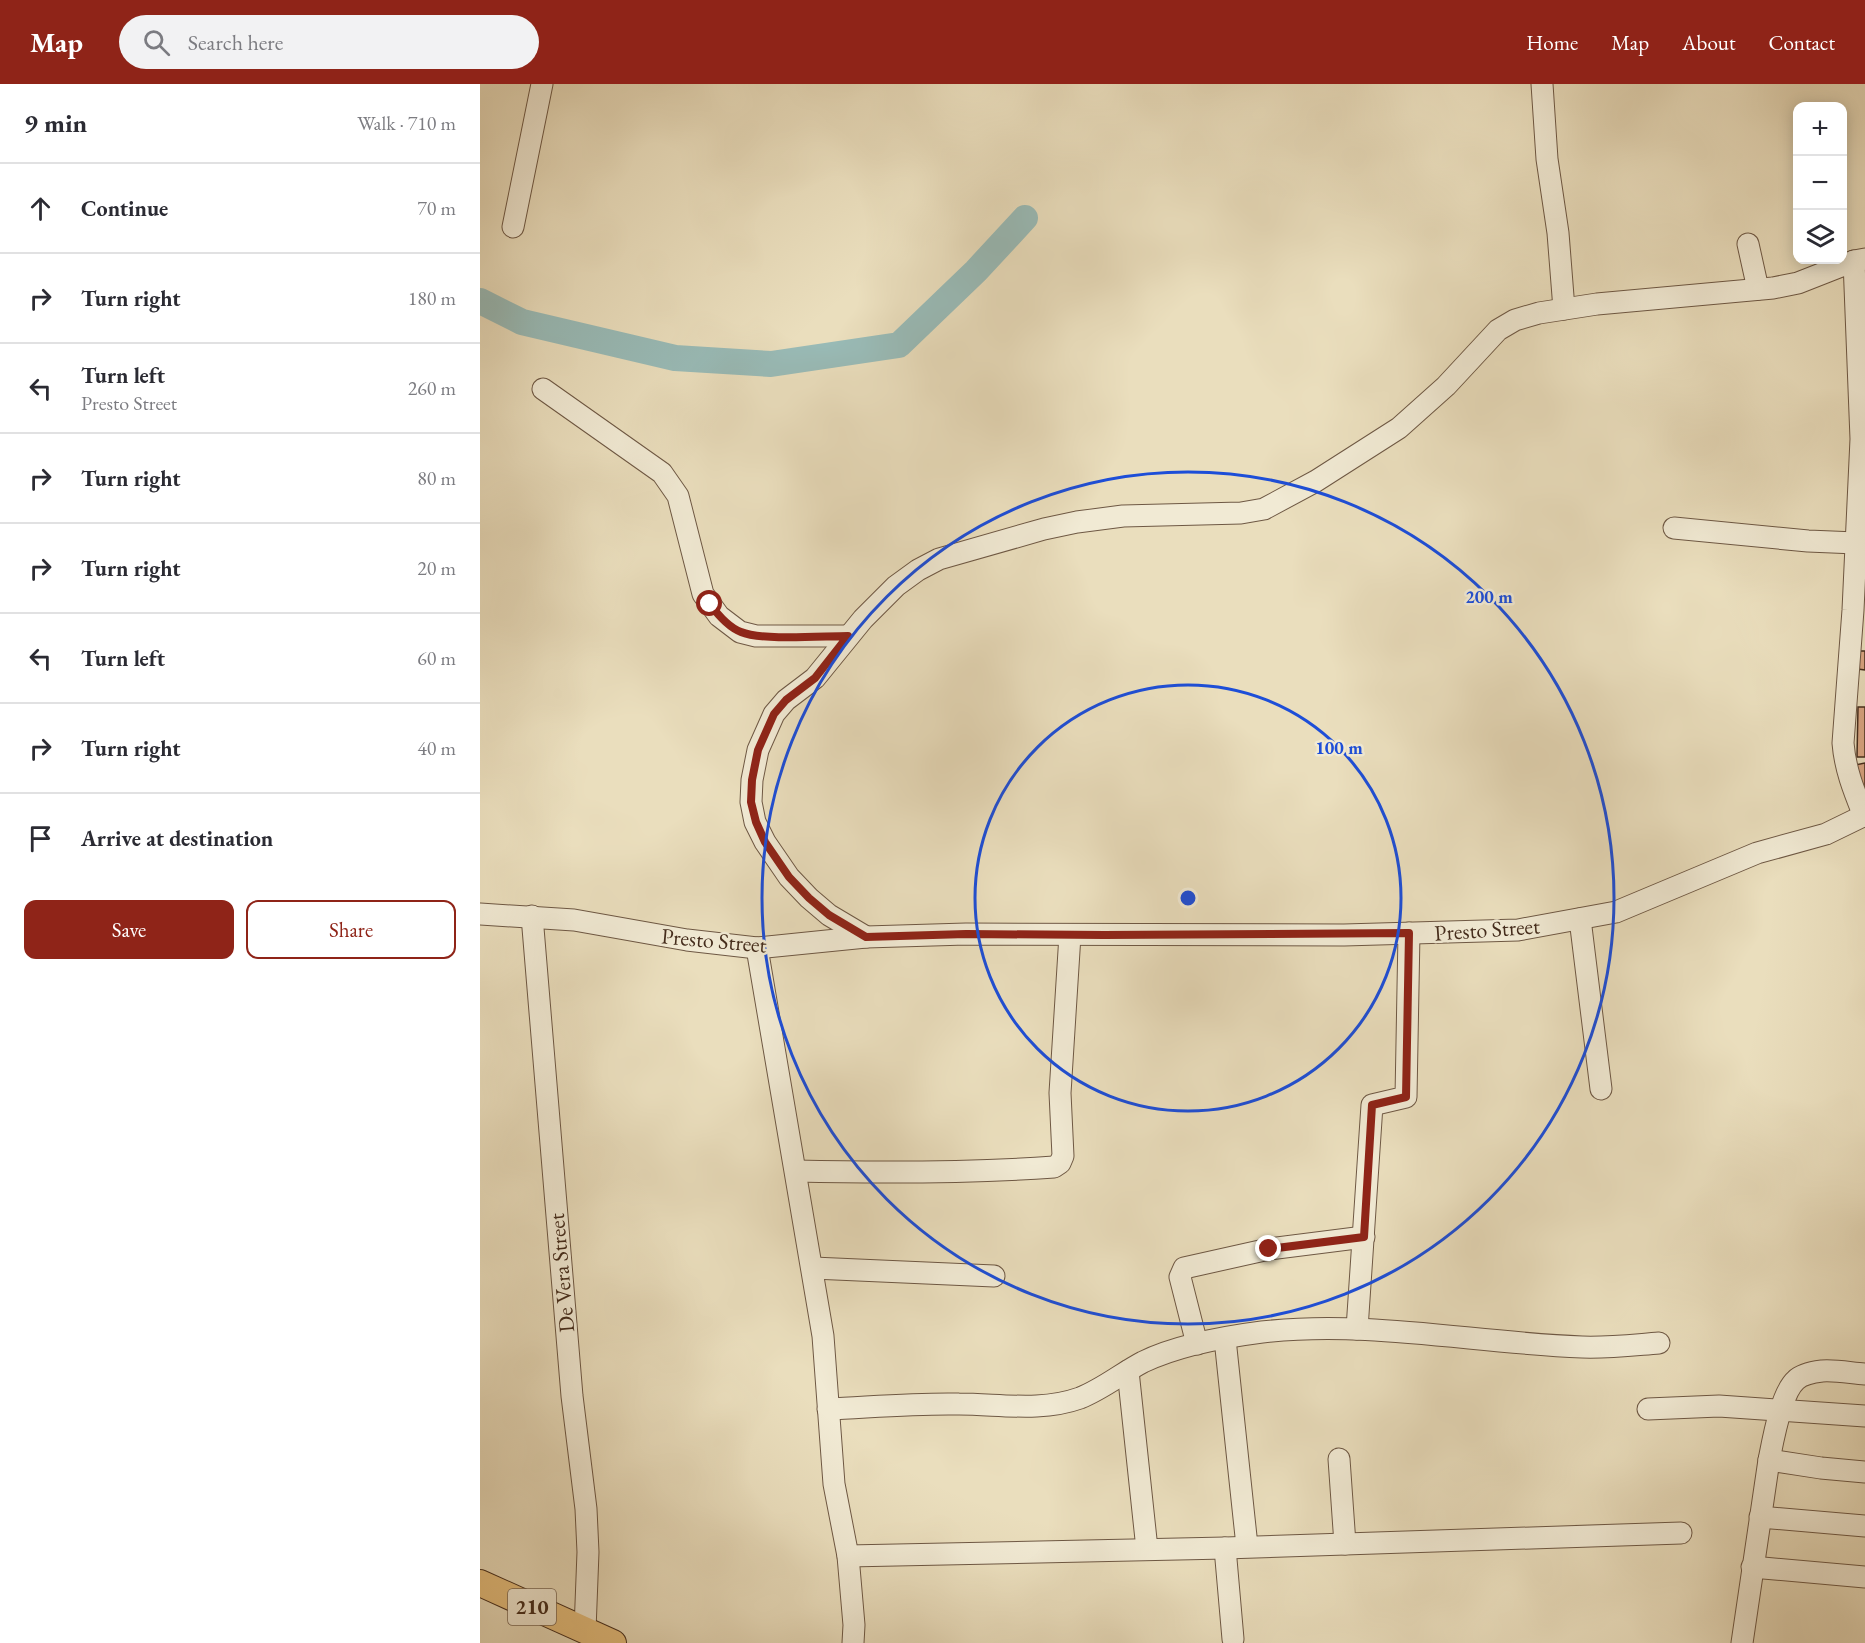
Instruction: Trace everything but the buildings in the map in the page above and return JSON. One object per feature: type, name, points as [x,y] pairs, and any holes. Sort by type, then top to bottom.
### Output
[{"type":"main road","name":"210","points":[[480,1583],[613,1643]]},
{"type":"street","points":[[513,227],[542,84]]},
{"type":"street","points":[[1542,84],[1547,159],[1558,233],[1564,309]]},
{"type":"street","points":[[1748,244],[1758,289]]},
{"type":"street","points":[[866,937],[829,915],[789,877],[765,842],[756,822],[751,802],[752,780],[758,750],[774,714],[786,700],[815,678],[848,636],[896,586],[918,570],[939,559],[1044,528],[1077,522],[1123,516],[1241,513],[1264,508],[1316,481],[1399,428],[1446,386],[1498,330],[1515,320],[1539,313],[1596,304],[1758,289],[1798,283],[1859,260],[1861,439],[1843,743],[1849,780],[1864,816]]},
{"type":"street","points":[[543,389],[651,465],[670,483],[678,496],[703,594],[718,616],[740,632],[756,636],[848,636]]},
{"type":"street","points":[[1674,528],[1808,541],[1856,543]]},
{"type":"street","name":"Presto Street","points":[[480,914],[574,920],[687,940],[757,948],[866,937],[966,934],[1409,933],[1518,930],[1596,917],[1632,906],[1757,853],[1826,834],[1864,816]]},
{"type":"street","name":"De Vera Street","points":[[532,916],[571,1384],[586,1509],[588,1551],[585,1630]]},
{"type":"street","points":[[1580,919],[1601,1089]]},
{"type":"street","points":[[1357,1329],[1372,1105],[1406,1097],[1409,933]]},
{"type":"street","points":[[796,1171],[959,1172],[1032,1169],[1058,1165],[1062,1156],[1060,1093],[1070,935]]},
{"type":"street","points":[[757,948],[813,1268],[824,1346],[834,1484],[848,1556],[854,1625],[853,1643]]},
{"type":"street","points":[[1197,1344],[1180,1277],[1184,1268],[1269,1249],[1364,1237]]},
{"type":"street","points":[[813,1268],[994,1276]]},
{"type":"street","points":[[828,1409],[960,1404],[1033,1406],[1080,1398],[1163,1354],[1197,1344],[1282,1331],[1357,1329],[1583,1347],[1659,1343]]},
{"type":"street","points":[[1225,1339],[1247,1546]]},
{"type":"street","points":[[1128,1371],[1147,1549]]},
{"type":"street","points":[[1750,1643],[1742,1643],[1752,1567],[1769,1460],[1780,1410],[1790,1386],[1797,1378],[1823,1371],[1865,1374]]},
{"type":"street","points":[[1648,1409],[1719,1406],[1865,1416]]},
{"type":"street","points":[[1339,1459],[1345,1544]]},
{"type":"street","points":[[1769,1460],[1865,1472]]},
{"type":"street","points":[[1760,1517],[1865,1526]]},
{"type":"street","points":[[848,1556],[1225,1548],[1681,1533]]},
{"type":"street","points":[[1225,1548],[1233,1639]]},
{"type":"street","points":[[1752,1567],[1865,1577]]},
{"type":"waterway","points":[[480,301],[522,322],[675,358],[771,364],[899,345],[976,271],[1025,218]]},
{"type":"route","points":[[710,604],[718,616],[729,625],[740,632],[756,636],[848,636],[815,678],[786,700],[774,714],[758,750],[752,780],[751,802],[756,822],[765,842],[789,877],[829,915],[866,937],[966,934],[1344,935],[1409,933],[1406,1097],[1372,1105],[1364,1237],[1269,1249]]}]
